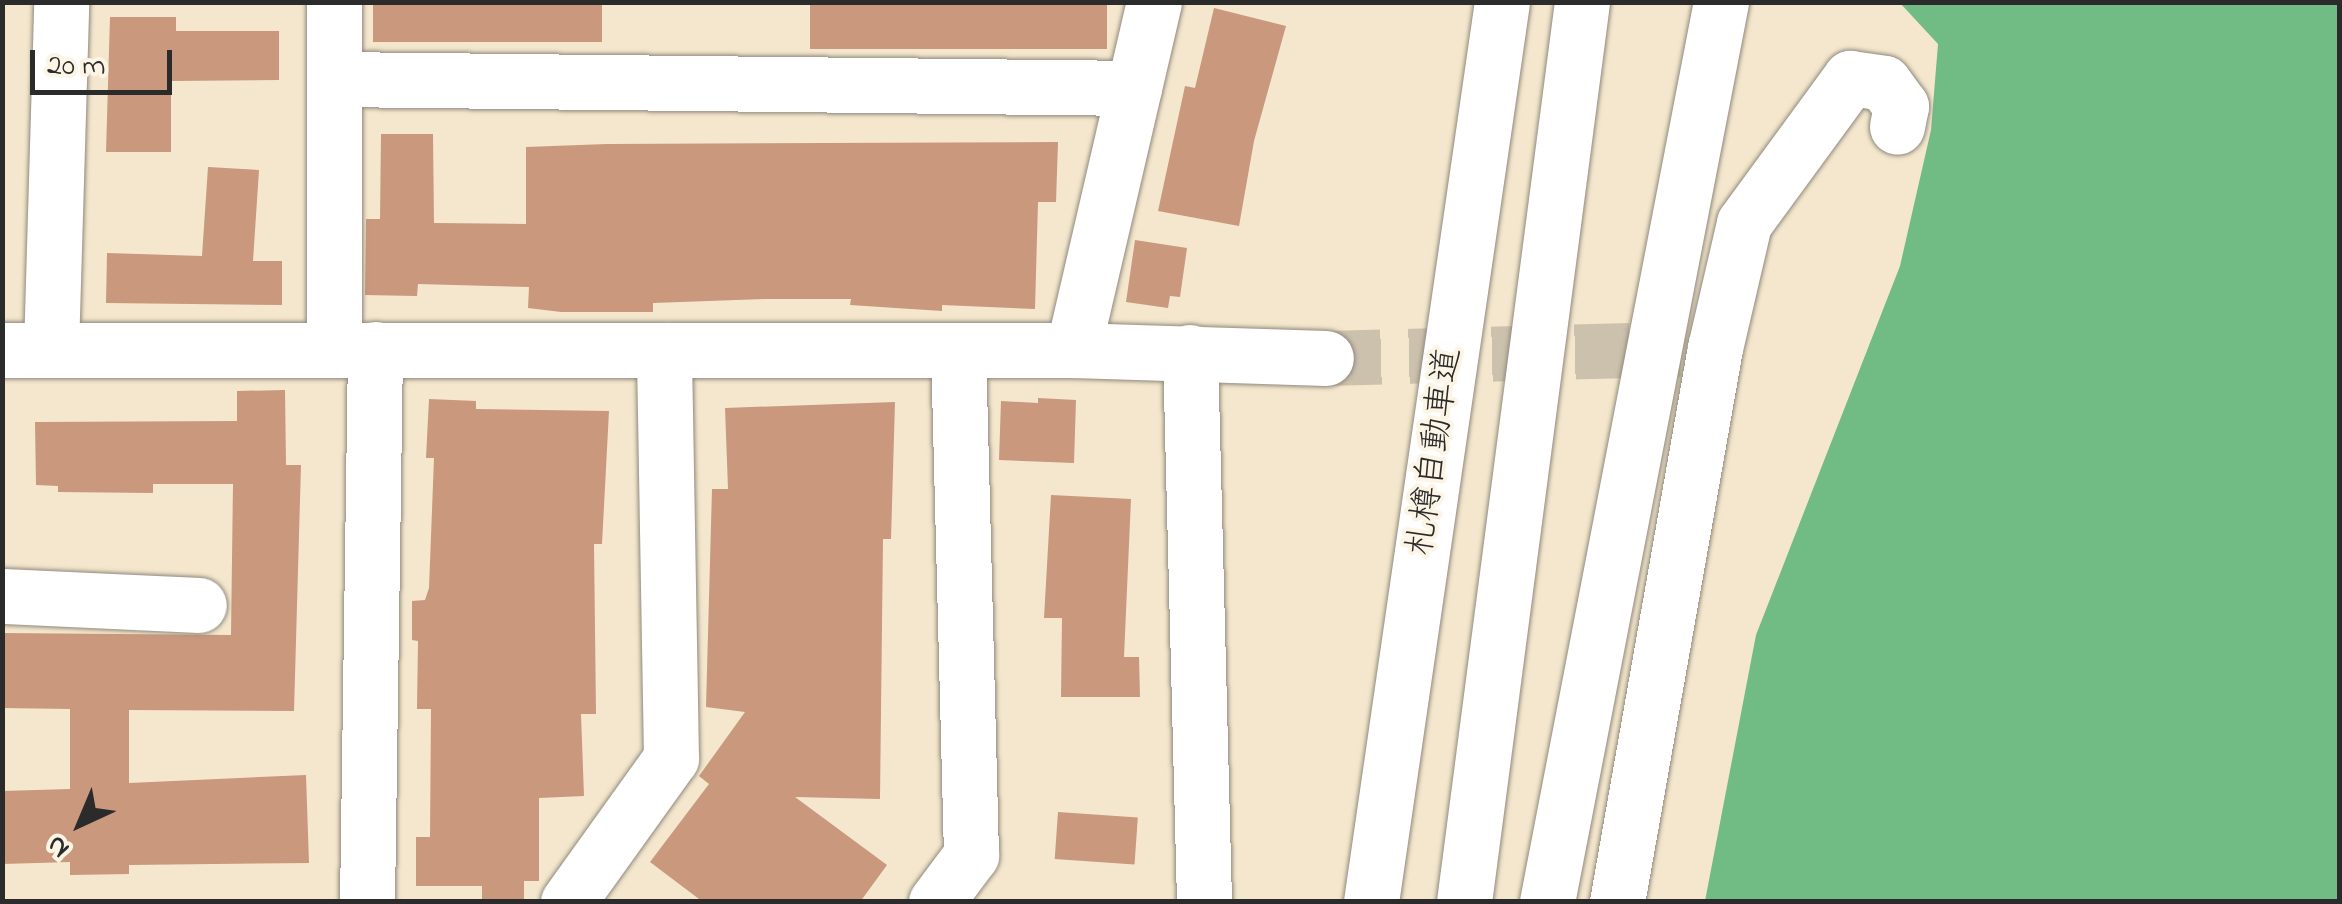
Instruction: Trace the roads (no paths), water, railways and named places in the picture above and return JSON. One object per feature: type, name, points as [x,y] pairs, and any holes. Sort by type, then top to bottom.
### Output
[{"type":"main road","points":[[61,2],[27,350],[1073,350],[1326,358]]},
{"type":"main road","points":[[334,2],[334,79],[355,349],[366,902]]},
{"type":"main road","points":[[1073,350],[1154,2]]},
{"type":"main road","name":"札樽自動車道","points":[[1370,902],[1502,2]]},
{"type":"main road","points":[[1464,902],[1582,2]]},
{"type":"main road","points":[[1547,902],[1721,2]]},
{"type":"main road","points":[[1617,902],[1698,349],[1744,223],[1850,78],[1884,82],[1902,106],[1897,127]]},
{"type":"main road","points":[[334,79],[1134,88]]},
{"type":"main road","points":[[568,902],[670,758],[664,350]]},
{"type":"main road","points":[[936,902],[971,856],[958,350]]},
{"type":"main road","points":[[1190,352],[1204,902]]},
{"type":"main road","points":[[2,596],[199,605]]},
{"type":"tunnel","points":[[1326,358],[1680,349]]}]
